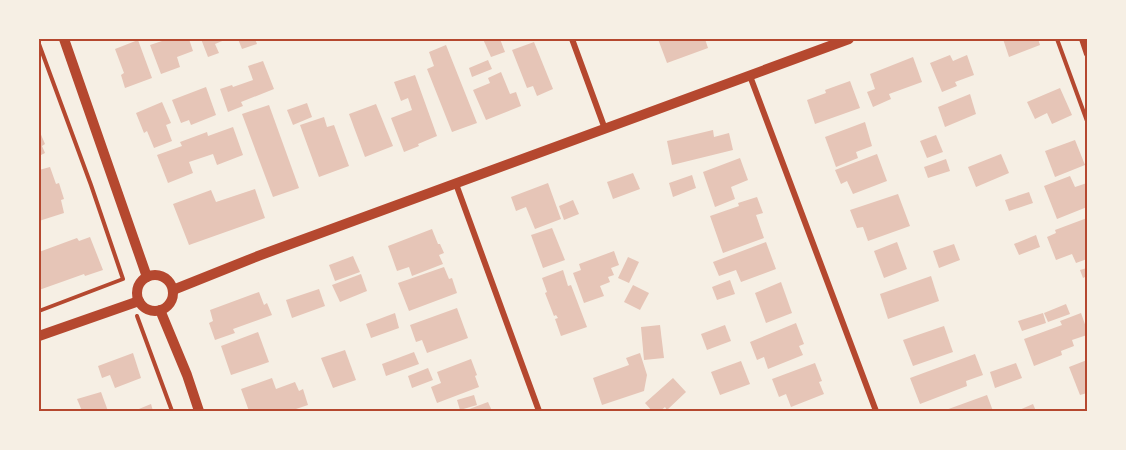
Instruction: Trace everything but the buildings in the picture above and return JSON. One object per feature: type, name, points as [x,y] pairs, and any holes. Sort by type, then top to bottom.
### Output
[{"type":"street","points":[[64,39],[147,277]]},
{"type":"street","points":[[572,39],[605,129]]},
{"type":"street","points":[[174,290],[258,256],[849,39]]},
{"type":"street","points":[[1082,39],[1087,54]]},
{"type":"street","points":[[750,76],[876,411]]},
{"type":"street","points":[[456,184],[539,411]]},
{"type":"street","points":[[39,336],[136,302],[148,309],[160,310],[172,301],[174,290],[169,280],[164,277],[159,275],[147,277],[140,284],[136,302]]},
{"type":"street","points":[[160,310],[199,411]]},
{"type":"path","points":[[1057,39],[1087,122]]},
{"type":"path","points":[[39,44],[123,279],[136,302],[172,411]]},
{"type":"path","points":[[39,310],[123,279]]}]
